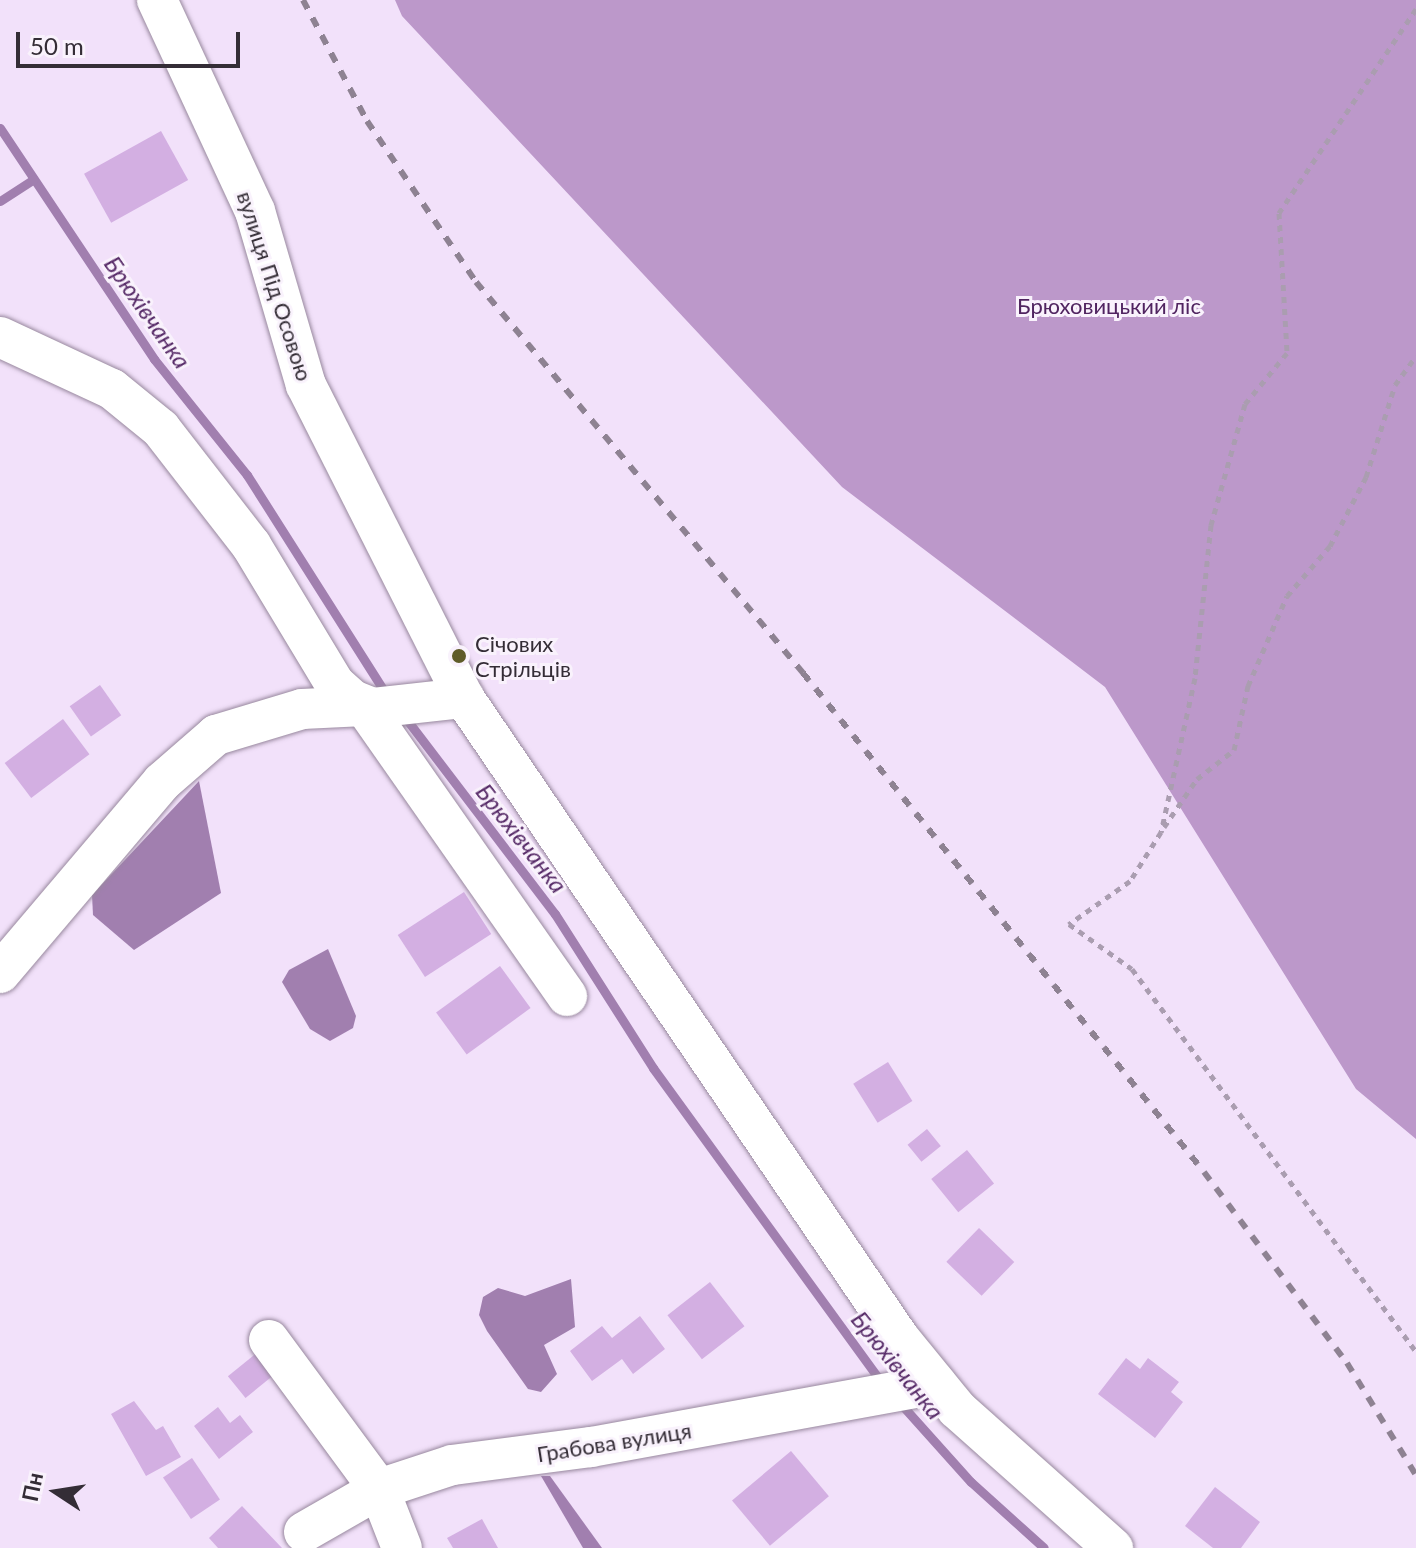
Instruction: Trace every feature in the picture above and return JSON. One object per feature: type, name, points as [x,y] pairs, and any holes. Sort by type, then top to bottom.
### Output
[{"type":"street","name":"вулиця Під Осовою","points":[[157,0],[255,211],[306,385],[464,698],[923,1388],[1113,1548]]},
{"type":"street","points":[[0,337],[112,389],[161,429],[251,545],[335,684],[368,707],[567,996]]},
{"type":"street","points":[[0,973],[162,782],[216,735],[302,709],[420,706],[464,698]]},
{"type":"street","points":[[269,1340],[379,1489],[402,1548]]},
{"type":"street","name":"Грабова вулиця","points":[[304,1532],[379,1489],[452,1465],[872,1400],[923,1388]]},
{"type":"path","points":[[1161,832],[1195,678],[1211,525],[1245,404],[1287,353],[1279,213],[1416,9]]},
{"type":"path","points":[[1416,356],[1395,385],[1366,477],[1330,546],[1287,596],[1248,686],[1234,750],[1197,779],[1130,881],[1069,924],[1132,969],[1416,1351]]},
{"type":"green space","name":"Брюховицький ліс","points":[[395,0],[1416,0],[1416,1139],[1356,1089],[1105,687],[842,487],[402,16]]},
{"type":"shaded area","points":[[199,781],[221,893],[134,950],[93,915],[92,895]]},
{"type":"shaded area","points":[[328,949],[356,1016],[353,1028],[330,1041],[310,1029],[282,982],[289,970]]},
{"type":"shaded area","points":[[571,1279],[575,1327],[544,1345],[557,1374],[541,1392],[528,1389],[479,1315],[483,1297],[498,1288],[525,1296]]},
{"type":"shaded area","points":[[541,1476],[550,1476],[602,1548],[583,1548]]},
{"type":"building","points":[[161,131],[188,180],[111,223],[84,174]]},
{"type":"building","points":[[100,685],[121,715],[91,737],[70,706]]},
{"type":"building","points":[[63,719],[89,754],[31,798],[5,763]]},
{"type":"building","points":[[464,892],[491,934],[425,977],[398,935]]},
{"type":"building","points":[[500,966],[531,1008],[467,1055],[436,1012]]},
{"type":"building","points":[[888,1062],[912,1101],[878,1123],[853,1084]]},
{"type":"building","points":[[927,1129],[941,1146],[921,1162],[908,1145]]},
{"type":"building","points":[[967,1150],[994,1183],[958,1212],[931,1179]]},
{"type":"building","points":[[979,1228],[1014,1262],[982,1296],[946,1262]]},
{"type":"building","points":[[710,1282],[744,1326],[702,1359],[667,1315]]},
{"type":"building","points":[[640,1316],[665,1349],[633,1374],[622,1359],[592,1381],[570,1351],[602,1326],[612,1338]]},
{"type":"building","points":[[259,1351],[277,1373],[246,1398],[228,1376]]},
{"type":"building","points":[[1126,1358],[1140,1369],[1148,1358],[1179,1382],[1171,1392],[1183,1402],[1155,1438],[1098,1394]]},
{"type":"building","points":[[134,1401],[156,1430],[163,1426],[181,1457],[146,1476],[111,1414]]},
{"type":"building","points":[[218,1407],[230,1423],[240,1415],[253,1432],[219,1459],[194,1426]]},
{"type":"building","points":[[791,1451],[829,1496],[770,1546],[732,1500]]},
{"type":"building","points":[[192,1458],[220,1499],[191,1519],[163,1478]]},
{"type":"building","points":[[1215,1487],[1260,1522],[1241,1548],[1213,1548],[1185,1526]]},
{"type":"building","points":[[242,1506],[282,1548],[218,1548],[209,1538]]},
{"type":"building","points":[[482,1519],[498,1548],[453,1548],[447,1538]]},
{"type":"waterway","name":"Брюхівчанка","points":[[0,128],[154,359],[247,475],[387,696]]},
{"type":"waterway","points":[[0,201],[34,179]]},
{"type":"waterway","name":"Брюхівчанка","points":[[404,716],[555,914],[653,1068],[882,1383]]},
{"type":"waterway","name":"Брюхівчанка","points":[[900,1403],[971,1482],[1044,1548]]},
{"type":"railway","points":[[303,0],[367,121],[476,282],[803,673],[1204,1172],[1347,1363],[1416,1475]]},
{"type":"place","name":"Січових Стрільців","points":[[459,656]]}]
